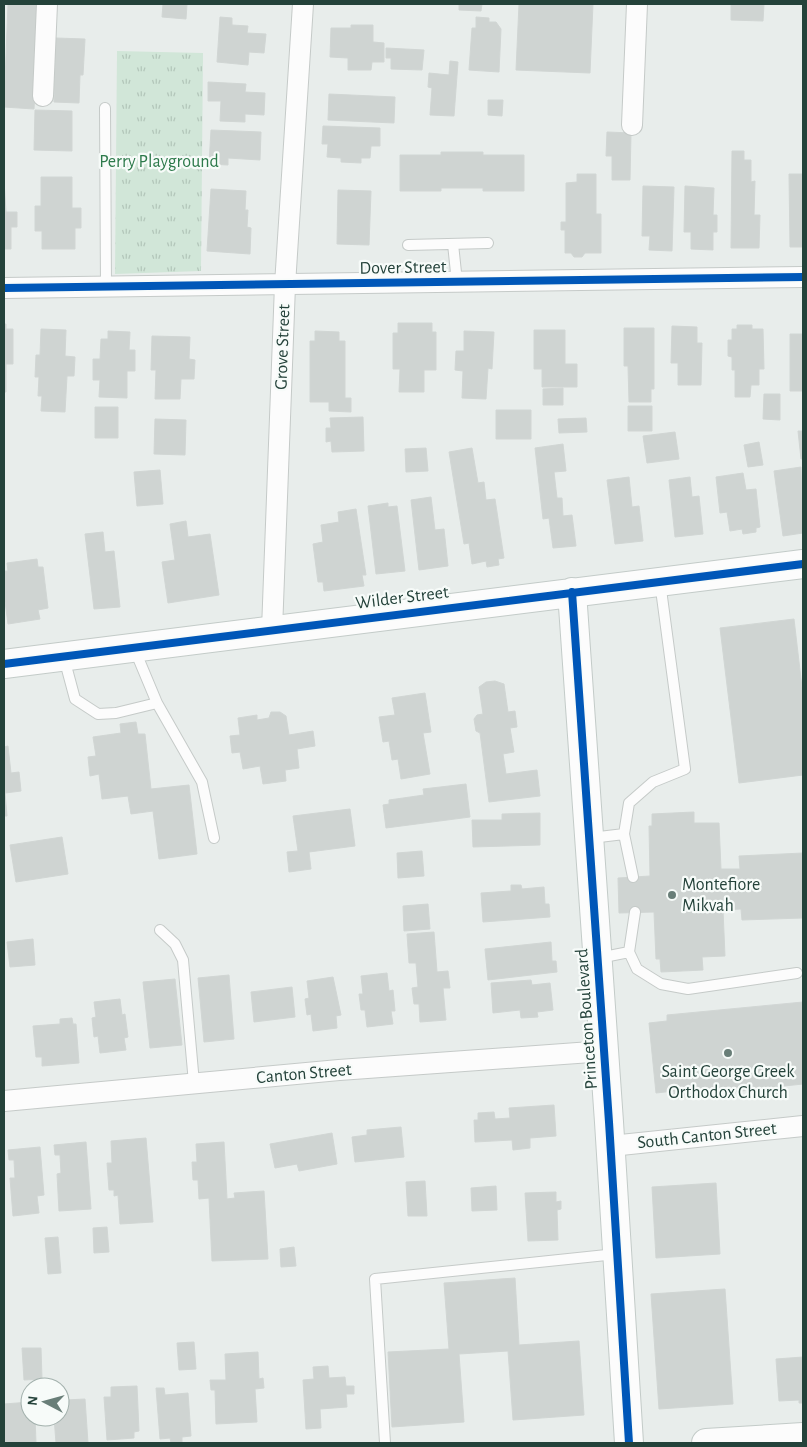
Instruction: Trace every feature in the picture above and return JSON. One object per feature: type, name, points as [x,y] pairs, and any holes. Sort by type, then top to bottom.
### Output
[{"type":"street","points":[[43,96],[47,4]]},
{"type":"street","name":"Grove Street","points":[[272,630],[285,285],[303,4]]},
{"type":"street","points":[[632,124],[637,4]]},
{"type":"street","name":"Dover Street","points":[[4,288],[803,277]]},
{"type":"street","name":"Wilder Street","points":[[4,664],[803,564]]},
{"type":"street","name":"Princeton Boulevard","points":[[572,592],[605,1051],[628,1443]]},
{"type":"street","name":"Canton Street","points":[[4,1101],[194,1083],[605,1051]]},
{"type":"street","name":"South Canton Street","points":[[611,1146],[803,1126]]},
{"type":"street","points":[[706,1443],[803,1437]]},
{"type":"lane","points":[[105,108],[106,287]]},
{"type":"lane","points":[[453,244],[457,282]]},
{"type":"lane","points":[[408,245],[488,244]]},
{"type":"lane","points":[[634,877],[624,834],[629,804],[653,782],[685,769],[660,581]]},
{"type":"lane","points":[[134,648],[157,703],[202,782],[214,838]]},
{"type":"lane","points":[[64,657],[74,699],[98,714],[116,713],[157,703]]},
{"type":"lane","points":[[590,838],[624,834]]},
{"type":"lane","points":[[635,912],[629,952],[636,969],[661,984],[688,989],[796,973]]},
{"type":"lane","points":[[160,930],[175,944],[183,960],[194,1083]]},
{"type":"lane","points":[[598,958],[629,952]]},
{"type":"lane","points":[[385,1443],[374,1279],[617,1254]]},
{"type":"green space","name":"Perry Playground","points":[[117,51],[203,53],[201,271],[115,274]]},
{"type":"building","points":[[8,4],[40,4],[34,109],[4,107]]},
{"type":"building","points":[[163,4],[187,4],[186,19],[162,17]]},
{"type":"building","points":[[459,4],[482,4],[481,11],[459,10]]},
{"type":"building","points":[[519,4],[593,4],[590,73],[516,70]]},
{"type":"building","points":[[731,4],[764,4],[763,21],[731,20]]},
{"type":"building","points":[[220,17],[232,18],[232,25],[248,26],[247,33],[266,34],[264,53],[249,52],[248,65],[217,62]]},
{"type":"building","points":[[476,17],[489,18],[489,22],[496,22],[501,29],[499,72],[469,70],[472,28],[476,28]]},
{"type":"building","points":[[351,25],[373,25],[373,42],[384,43],[384,62],[372,62],[371,70],[348,70],[348,58],[330,57],[331,28],[351,28]]},
{"type":"building","points":[[56,38],[85,39],[83,75],[80,75],[79,103],[54,102]]},
{"type":"building","points":[[386,48],[424,50],[422,70],[391,69],[391,58],[386,58]]},
{"type":"building","points":[[450,61],[458,62],[454,116],[430,115],[432,88],[428,87],[429,73],[449,75]]},
{"type":"building","points":[[208,82],[246,84],[245,92],[265,93],[264,115],[245,114],[245,122],[220,121],[221,101],[208,101]]},
{"type":"building","points":[[329,94],[395,97],[394,123],[328,120]]},
{"type":"building","points":[[488,100],[503,100],[502,116],[488,115]]},
{"type":"building","points":[[35,110],[72,111],[72,151],[34,150]]},
{"type":"building","points":[[323,126],[380,128],[380,146],[371,146],[370,158],[361,158],[361,163],[341,162],[341,158],[327,157],[328,144],[322,144]]},
{"type":"building","points":[[211,130],[261,132],[260,160],[228,158],[228,165],[209,164]]},
{"type":"building","points":[[607,132],[631,133],[630,180],[612,180],[612,156],[606,156]]},
{"type":"building","points":[[732,151],[744,151],[744,160],[751,160],[751,182],[755,181],[754,215],[760,215],[759,248],[731,248]]},
{"type":"building","points":[[441,152],[483,152],[483,155],[524,155],[524,191],[483,191],[483,188],[441,188],[441,191],[400,191],[400,155],[441,155]]},
{"type":"building","points":[[577,174],[596,174],[596,214],[601,214],[601,253],[585,253],[582,257],[574,257],[571,253],[565,253],[565,230],[561,230],[561,222],[566,222],[566,183],[577,182]]},
{"type":"building","points":[[789,174],[803,174],[803,247],[790,247]]},
{"type":"building","points":[[41,177],[72,177],[72,208],[81,208],[81,228],[75,228],[75,249],[42,249],[42,231],[35,231],[35,206],[41,206]]},
{"type":"building","points":[[4,181],[6,212],[17,212],[17,227],[11,227],[11,249],[4,249]]},
{"type":"building","points":[[643,186],[674,187],[672,251],[649,250],[650,236],[642,236]]},
{"type":"building","points":[[685,186],[714,188],[713,215],[717,215],[717,232],[713,232],[713,250],[691,249],[691,232],[684,232]]},
{"type":"building","points":[[211,189],[246,191],[245,210],[248,210],[247,227],[251,228],[250,254],[207,251]]},
{"type":"building","points":[[338,190],[371,191],[369,245],[337,244]]},
{"type":"building","points":[[398,323],[432,323],[432,332],[436,332],[436,370],[424,370],[424,392],[399,392],[400,369],[393,369],[393,333],[398,333]]},
{"type":"building","points":[[4,324],[6,324],[6,329],[13,329],[13,364],[6,364],[6,392],[4,392]]},
{"type":"building","points":[[737,325],[752,325],[752,329],[763,329],[764,369],[759,369],[759,385],[751,385],[750,397],[735,397],[735,370],[732,370],[732,357],[728,356],[728,340],[732,340],[732,329],[737,329]]},
{"type":"building","points":[[672,326],[697,327],[697,343],[702,343],[701,385],[678,385],[678,363],[671,363]]},
{"type":"building","points":[[624,328],[654,328],[654,389],[651,389],[651,402],[629,402],[628,366],[624,366]]},
{"type":"building","points":[[41,329],[66,330],[65,356],[75,357],[74,376],[67,376],[65,412],[41,411],[42,396],[38,396],[39,377],[35,377],[36,355],[40,355]]},
{"type":"building","points":[[534,330],[565,330],[565,364],[577,364],[577,387],[542,387],[542,369],[534,369]]},
{"type":"building","points":[[108,331],[130,332],[129,350],[135,350],[135,371],[127,371],[127,398],[99,397],[100,380],[93,380],[93,359],[100,359],[101,339],[108,339]]},
{"type":"building","points":[[315,331],[339,332],[339,341],[345,341],[345,398],[351,398],[351,412],[329,411],[329,402],[310,402],[310,341],[315,341]]},
{"type":"building","points":[[464,331],[494,332],[492,369],[488,368],[486,399],[462,398],[463,371],[455,370],[456,351],[464,351]]},
{"type":"building","points":[[790,334],[803,334],[803,391],[790,391]]},
{"type":"building","points":[[152,336],[190,337],[189,359],[195,360],[194,379],[181,379],[180,399],[155,399],[156,370],[151,370]]},
{"type":"building","points":[[563,388],[563,405],[543,405],[543,389]]},
{"type":"building","points":[[764,394],[780,394],[780,420],[763,419]]},
{"type":"building","points":[[628,406],[652,406],[652,431],[628,431]]},
{"type":"building","points":[[95,407],[118,407],[118,438],[95,438]]},
{"type":"building","points":[[496,410],[531,410],[531,439],[496,439]]},
{"type":"building","points":[[363,417],[364,451],[332,452],[331,441],[326,442],[326,428],[331,428],[330,418]]},
{"type":"building","points":[[586,418],[587,432],[559,433],[558,419]]},
{"type":"building","points":[[155,419],[186,420],[185,455],[154,454]]},
{"type":"building","points":[[798,431],[803,431],[803,459],[801,459]]},
{"type":"building","points":[[675,432],[679,459],[647,463],[643,436]]},
{"type":"building","points":[[759,442],[763,465],[748,467],[744,445]]},
{"type":"building","points":[[563,444],[566,471],[554,472],[557,498],[562,498],[563,516],[572,515],[576,546],[553,548],[549,518],[543,519],[535,448]]},
{"type":"building","points":[[426,448],[428,471],[406,472],[405,449]]},
{"type":"building","points":[[472,448],[478,483],[484,482],[486,500],[495,499],[504,558],[498,559],[499,565],[487,567],[486,561],[472,564],[469,543],[464,544],[449,452]]},
{"type":"building","points":[[801,467],[803,533],[783,536],[774,471]]},
{"type":"building","points":[[160,470],[163,504],[137,506],[134,472]]},
{"type":"building","points":[[743,473],[746,490],[756,489],[760,527],[756,528],[756,532],[743,534],[742,529],[730,531],[727,512],[720,513],[716,477]]},
{"type":"building","points":[[629,477],[632,507],[639,506],[643,541],[615,544],[607,480]]},
{"type":"building","points":[[690,477],[692,497],[699,496],[703,534],[675,537],[669,480]]},
{"type":"building","points":[[431,497],[435,530],[444,529],[448,566],[419,570],[411,500]]},
{"type":"building","points":[[388,503],[388,507],[397,506],[405,571],[376,574],[368,506]]},
{"type":"building","points":[[356,509],[366,575],[362,575],[364,586],[324,591],[323,582],[318,582],[313,544],[323,542],[321,525],[339,522],[338,512]]},
{"type":"building","points":[[186,521],[188,537],[210,534],[219,595],[168,603],[162,562],[175,560],[170,524]]},
{"type":"building","points":[[103,532],[105,552],[114,551],[120,607],[94,609],[85,534]]},
{"type":"building","points":[[37,559],[38,567],[43,567],[48,608],[38,610],[40,619],[8,624],[4,594],[4,571],[8,571],[7,563]]},
{"type":"building","points":[[794,619],[803,696],[803,775],[739,783],[720,628]]},
{"type":"building","points":[[495,681],[504,684],[508,712],[515,711],[517,727],[510,728],[514,752],[503,754],[506,774],[537,770],[540,796],[489,802],[480,733],[476,731],[474,719],[477,715],[483,714],[479,687],[486,682]]},
{"type":"building","points":[[425,693],[431,732],[423,733],[430,774],[401,779],[398,759],[392,760],[389,741],[383,742],[379,717],[395,715],[392,698]]},
{"type":"building","points":[[271,712],[280,712],[286,716],[289,735],[313,731],[315,746],[297,749],[299,768],[285,770],[286,781],[263,784],[260,766],[243,769],[240,752],[232,753],[230,736],[240,735],[238,718],[257,715],[257,720],[269,718]]},
{"type":"building","points":[[136,722],[138,734],[145,734],[151,789],[189,785],[197,854],[159,859],[153,811],[131,814],[128,796],[102,799],[99,774],[90,776],[88,757],[96,756],[93,737],[121,733],[120,724]]},
{"type":"building","points":[[8,746],[11,773],[19,772],[21,791],[5,793],[7,816],[4,816],[4,747]]},
{"type":"building","points":[[466,784],[470,817],[386,828],[383,805],[389,804],[389,800],[424,795],[423,789]]},
{"type":"building","points":[[350,809],[355,846],[309,852],[311,869],[289,872],[287,852],[298,851],[293,816]]},
{"type":"building","points":[[694,812],[694,823],[719,823],[721,869],[740,869],[739,856],[803,853],[803,918],[742,920],[741,909],[723,910],[725,956],[702,957],[703,970],[661,972],[660,959],[656,959],[654,912],[619,913],[618,878],[650,876],[649,826],[652,826],[652,814]]},
{"type":"building","points":[[540,813],[540,845],[473,847],[472,820],[502,820],[502,814]]},
{"type":"building","points":[[62,837],[68,874],[16,882],[10,845]]},
{"type":"building","points":[[422,851],[424,876],[398,878],[397,853]]},
{"type":"building","points":[[511,885],[521,885],[522,889],[544,887],[545,904],[549,904],[550,917],[483,922],[481,893],[511,891]]},
{"type":"building","points":[[428,904],[430,929],[404,931],[403,906]]},
{"type":"building","points":[[434,932],[437,972],[448,971],[450,988],[443,988],[446,1020],[420,1022],[419,1004],[414,1004],[412,988],[418,987],[416,963],[409,963],[407,934]]},
{"type":"building","points":[[33,939],[35,965],[10,967],[7,942]]},
{"type":"building","points":[[551,942],[552,961],[556,961],[557,972],[488,980],[485,949]]},
{"type":"building","points":[[387,973],[389,991],[393,990],[395,1011],[391,1011],[393,1024],[367,1027],[365,1010],[361,1010],[359,994],[363,994],[361,976]]},
{"type":"building","points":[[229,975],[234,1039],[204,1042],[198,978]]},
{"type":"building","points":[[333,977],[341,1015],[336,1016],[337,1028],[313,1031],[311,1014],[307,1015],[305,999],[309,998],[307,981]]},
{"type":"building","points":[[175,979],[182,1045],[150,1048],[143,982]]},
{"type":"building","points":[[531,980],[532,985],[550,983],[553,1010],[537,1012],[538,1017],[521,1018],[520,1010],[493,1013],[491,983]]},
{"type":"building","points":[[292,987],[295,1017],[254,1022],[251,992]]},
{"type":"building","points":[[120,999],[122,1015],[125,1014],[128,1037],[124,1038],[126,1050],[100,1053],[98,1036],[94,1037],[92,1018],[96,1017],[94,1002]]},
{"type":"building","name":"Saint George Greek Orthodox Church","points":[[803,1002],[803,1084],[784,1086],[780,1093],[773,1094],[767,1088],[674,1099],[674,1091],[656,1093],[649,1023],[667,1021],[667,1015]]},
{"type":"building","points":[[72,1018],[73,1024],[76,1024],[79,1063],[42,1066],[42,1057],[36,1057],[33,1026],[60,1024],[60,1019]]},
{"type":"building","points":[[554,1105],[556,1136],[530,1138],[530,1148],[513,1150],[512,1140],[475,1142],[474,1120],[478,1120],[478,1113],[494,1112],[495,1119],[510,1118],[509,1108]]},
{"type":"building","points":[[401,1127],[404,1157],[355,1162],[352,1137],[367,1135],[367,1130]]},
{"type":"building","points":[[332,1133],[337,1164],[299,1171],[297,1164],[275,1168],[270,1144]]},
{"type":"building","points":[[146,1138],[153,1222],[120,1224],[118,1195],[114,1196],[114,1190],[109,1190],[107,1163],[112,1163],[111,1141]]},
{"type":"building","points":[[86,1142],[91,1209],[59,1211],[57,1174],[61,1173],[60,1155],[55,1155],[54,1145]]},
{"type":"building","points":[[224,1142],[227,1199],[235,1198],[234,1193],[264,1191],[268,1259],[212,1261],[209,1198],[199,1199],[198,1180],[193,1180],[192,1162],[197,1162],[196,1144]]},
{"type":"building","points":[[40,1147],[44,1195],[37,1196],[39,1213],[13,1216],[10,1178],[15,1178],[14,1160],[9,1160],[8,1150]]},
{"type":"building","points":[[425,1181],[427,1216],[408,1216],[406,1182]]},
{"type":"building","points":[[716,1183],[720,1254],[656,1258],[652,1187]]},
{"type":"building","points":[[496,1186],[497,1210],[472,1211],[471,1188]]},
{"type":"building","points":[[556,1192],[556,1202],[561,1201],[561,1209],[557,1210],[558,1240],[528,1241],[525,1193]]},
{"type":"building","points":[[107,1227],[109,1252],[94,1253],[93,1228]]},
{"type":"building","points":[[58,1237],[61,1273],[48,1274],[45,1238]]},
{"type":"building","points":[[294,1247],[296,1266],[281,1267],[280,1249]]},
{"type":"building","points":[[515,1278],[519,1345],[579,1341],[584,1415],[513,1420],[508,1351],[459,1354],[464,1422],[392,1427],[388,1352],[449,1349],[444,1283]]},
{"type":"building","points":[[725,1289],[733,1404],[659,1409],[651,1294]]},
{"type":"building","points":[[194,1342],[196,1369],[179,1370],[177,1343]]},
{"type":"building","points":[[22,1348],[41,1348],[42,1377],[24,1377]]},
{"type":"building","points":[[258,1352],[259,1379],[263,1378],[264,1388],[255,1389],[257,1422],[216,1424],[215,1390],[211,1390],[210,1380],[226,1380],[225,1354]]},
{"type":"building","points":[[803,1357],[803,1403],[799,1403],[799,1400],[779,1401],[776,1359]]},
{"type":"building","points":[[328,1366],[329,1378],[345,1377],[346,1386],[354,1386],[354,1394],[346,1394],[347,1407],[320,1409],[321,1428],[306,1429],[303,1380],[314,1379],[313,1367]]},
{"type":"building","points":[[137,1386],[139,1431],[134,1432],[134,1438],[107,1440],[104,1397],[111,1397],[111,1387]]},
{"type":"building","points":[[156,1388],[164,1388],[165,1395],[188,1393],[191,1436],[182,1437],[182,1442],[171,1443],[170,1438],[160,1439]]},
{"type":"building","points":[[85,1399],[88,1443],[56,1443],[55,1427],[70,1427],[70,1400]]},
{"type":"building","points":[[20,1403],[20,1427],[35,1427],[36,1443],[5,1443],[4,1404]]},
{"type":"cycle path","points":[[4,288],[803,277]]},
{"type":"cycle path","points":[[4,664],[803,564]]},
{"type":"cycle path","points":[[572,592],[629,1443]]},
{"type":"place","name":"Montefiore Mikvah","points":[[672,895]]},
{"type":"place","name":"Saint George Greek Orthodox Church","points":[[728,1053]]}]
